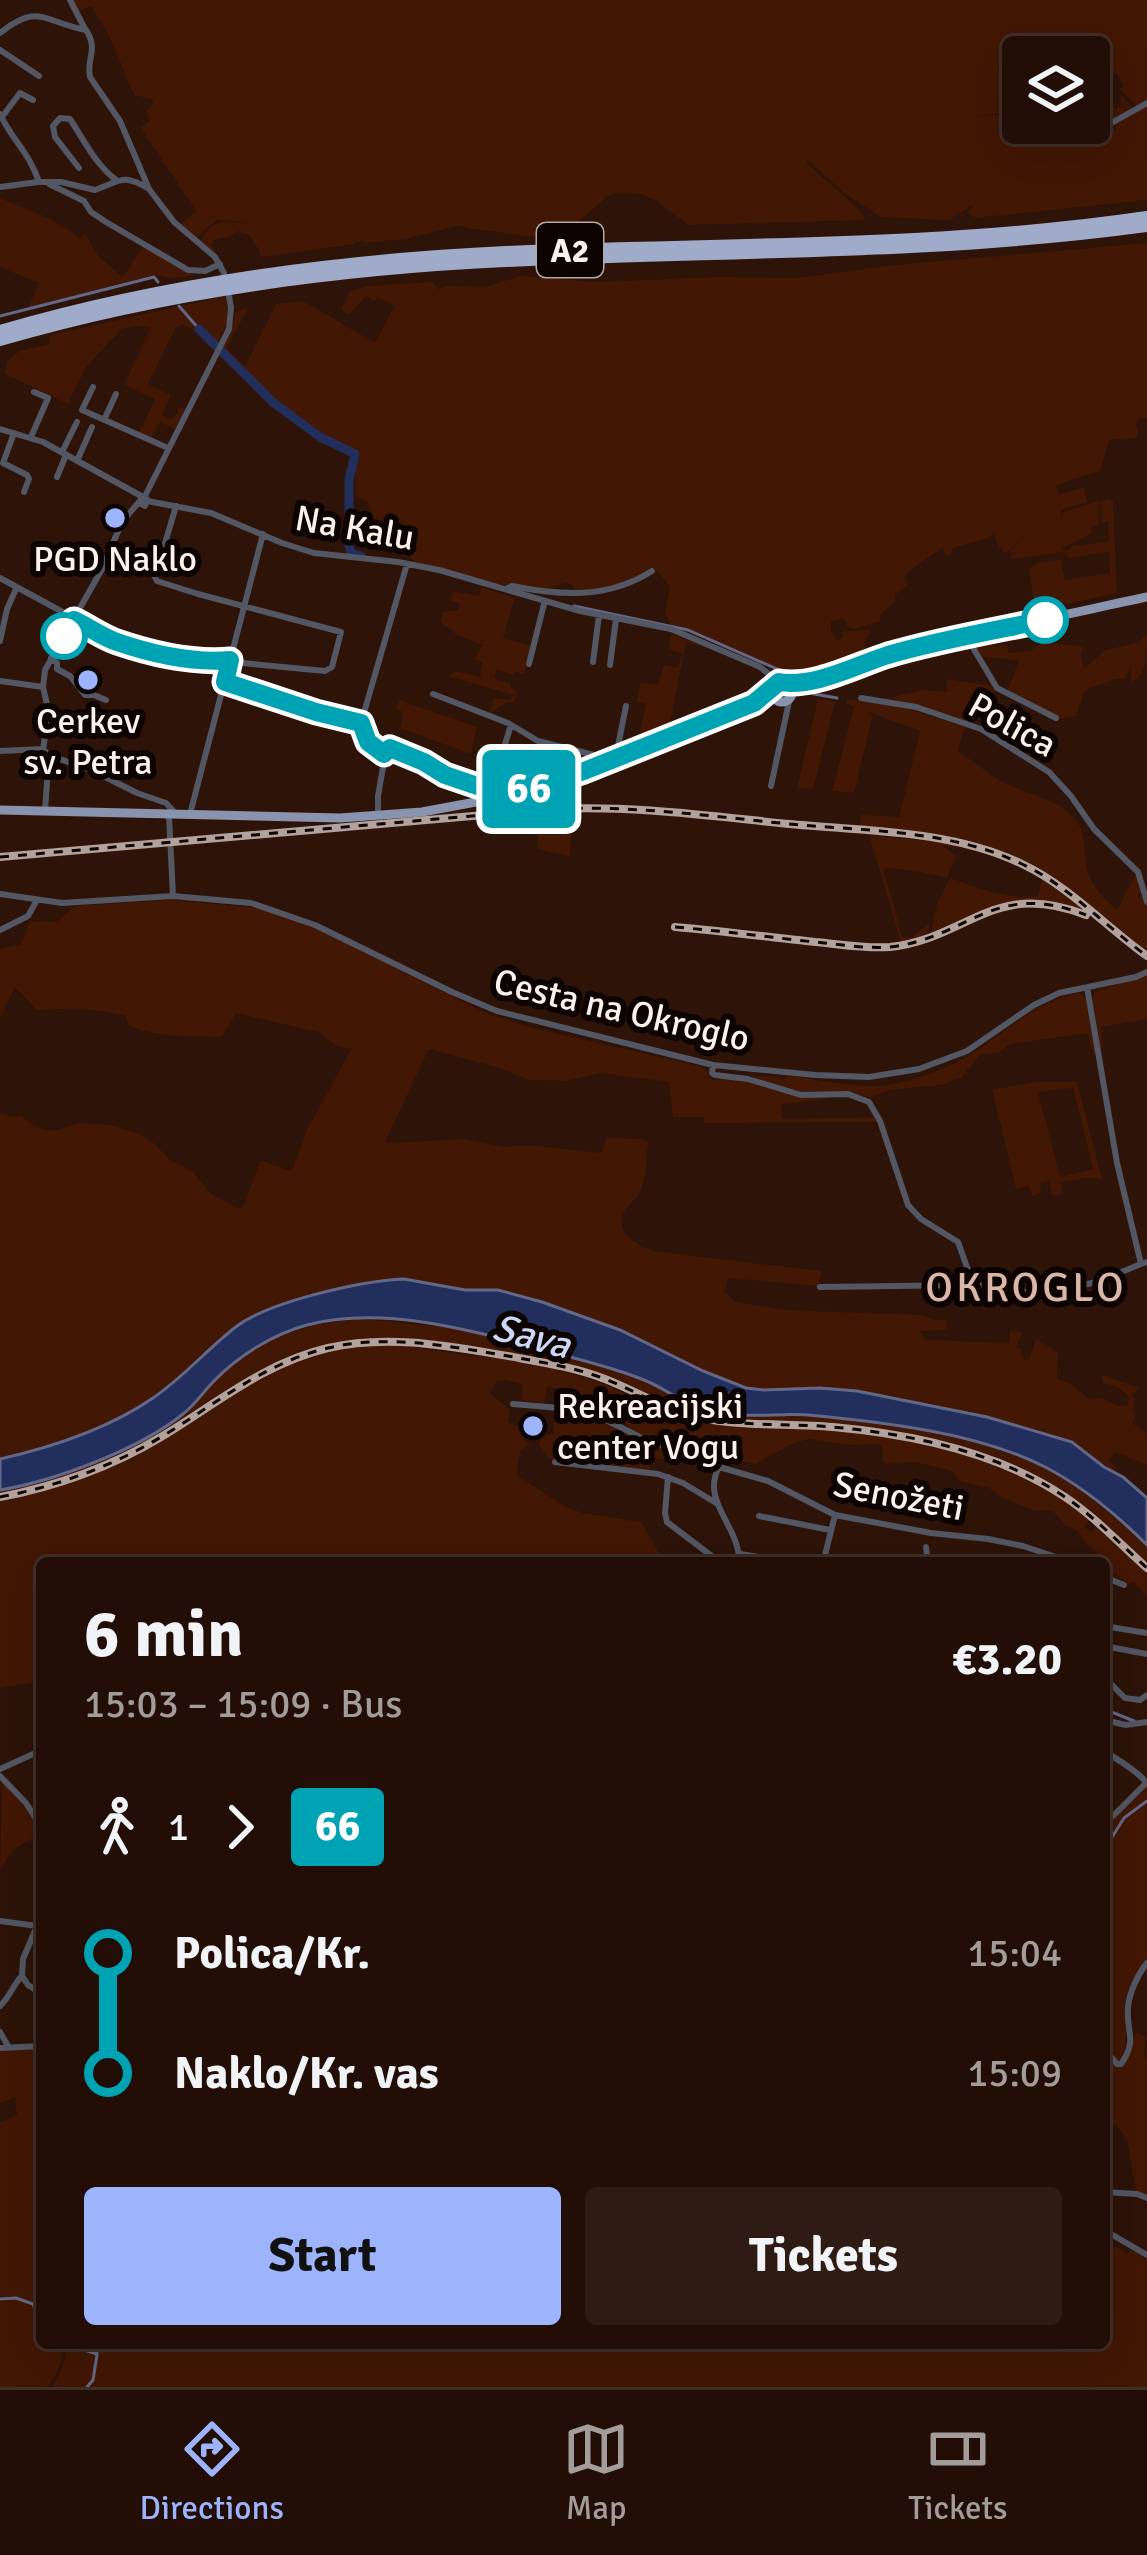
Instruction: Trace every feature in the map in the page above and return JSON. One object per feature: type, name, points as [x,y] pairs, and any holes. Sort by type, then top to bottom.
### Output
[{"type":"highway","name":"A2","points":[[0,335],[161,292],[359,263],[525,251],[901,240],[1147,217]]},
{"type":"highway","name":"A2","points":[[0,335],[232,289],[362,272],[528,260],[915,248],[1147,229]]},
{"type":"main road","points":[[0,810],[390,813],[452,807],[554,782],[809,681],[890,655],[1030,619],[1147,597]]},
{"type":"street","points":[[70,0],[93,46],[90,76],[120,121],[149,189],[224,273]]},
{"type":"street","points":[[0,33],[22,16],[32,15],[86,30]]},
{"type":"street","points":[[0,50],[40,76]]},
{"type":"street","points":[[14,83],[33,100]]},
{"type":"street","points":[[20,93],[1,116],[29,157],[39,182]]},
{"type":"street","points":[[1110,125],[1147,103]]},
{"type":"street","points":[[79,168],[55,136],[53,126],[60,118],[70,119],[83,143],[116,180]]},
{"type":"street","points":[[49,184],[94,190],[116,180],[133,180],[149,189]]},
{"type":"street","points":[[0,187],[49,184],[84,201],[106,222],[188,270],[205,271],[220,264]]},
{"type":"street","points":[[45,812],[49,713],[44,670],[102,569],[122,522],[143,501],[222,342],[232,317],[229,296]]},
{"type":"street","points":[[93,387],[82,410],[168,448]]},
{"type":"street","points":[[31,437],[49,398],[34,392]]},
{"type":"street","points":[[104,420],[116,394]]},
{"type":"street","points":[[57,477],[77,422]]},
{"type":"street","points":[[77,461],[92,427]]},
{"type":"street","name":"Na Kalu","points":[[0,429],[31,437],[143,501],[212,514],[314,553],[407,564],[688,635],[760,667],[783,692]]},
{"type":"street","points":[[14,433],[2,467],[27,475],[24,492]]},
{"type":"street","points":[[0,578],[74,620],[141,649],[180,657],[329,670],[341,632],[157,580],[176,506]]},
{"type":"street","points":[[190,814],[263,534]]},
{"type":"street","points":[[390,561],[403,573]]},
{"type":"street","points":[[384,754],[368,742],[361,723],[407,564]]},
{"type":"street","points":[[505,590],[512,586],[580,595],[605,591],[652,571]]},
{"type":"street","points":[[0,641],[16,589]]},
{"type":"street","points":[[529,664],[545,602]]},
{"type":"street","points":[[593,662],[598,615]]},
{"type":"street","points":[[610,665],[616,619]]},
{"type":"street","points":[[910,641],[1030,619]]},
{"type":"street","name":"Polica","points":[[966,636],[998,688],[1056,718]]},
{"type":"street","points":[[51,658],[78,690],[106,700]]},
{"type":"street","points":[[0,681],[43,687]]},
{"type":"street","points":[[225,682],[361,723]]},
{"type":"street","points":[[771,786],[787,716],[783,692]]},
{"type":"street","points":[[433,694],[544,743],[605,759],[617,751],[626,706]]},
{"type":"street","name":"Polica","points":[[861,698],[895,702],[981,729],[1048,772],[1094,829],[1135,867],[1147,902]]},
{"type":"street","points":[[502,754],[511,725]]},
{"type":"street","points":[[373,813],[384,754],[390,748],[445,775],[500,793]]},
{"type":"street","points":[[0,751],[46,752],[171,811],[173,896]]},
{"type":"street","name":"Cesta na Okroglo","points":[[0,894],[62,903],[173,896],[251,903],[315,925],[496,1011],[713,1065],[815,1076],[894,1075],[967,1051],[1059,993],[1144,973]]},
{"type":"street","points":[[0,930],[28,916],[38,900]]},
{"type":"street","points":[[820,1287],[973,1285],[1040,1294],[1096,1282],[1144,1263],[1117,1163],[1088,987]]},
{"type":"street","points":[[713,1065],[715,1075],[748,1078],[801,1095],[848,1094],[865,1099],[875,1108],[908,1205],[958,1242],[973,1285]]},
{"type":"street","name":"Senožeti","points":[[513,1404],[560,1408],[606,1420],[719,1467],[768,1481],[835,1515],[988,1539],[1056,1557]]},
{"type":"street","points":[[555,1462],[645,1472],[683,1483],[716,1503]]},
{"type":"street","points":[[719,1467],[713,1482],[716,1503],[734,1533],[739,1557]]},
{"type":"street","points":[[668,1478],[667,1522],[713,1557]]},
{"type":"street","points":[[824,1557],[835,1515]]},
{"type":"street","points":[[759,1516],[830,1530]]},
{"type":"street","points":[[926,1546],[927,1557]]},
{"type":"street","points":[[1110,1579],[1124,1585]]},
{"type":"street","points":[[1110,1626],[1147,1633]]},
{"type":"street","points":[[1110,1647],[1147,1654]]},
{"type":"street","points":[[1110,1683],[1125,1698],[1140,1700],[1147,1695]]},
{"type":"street","points":[[1110,1721],[1147,1722]]},
{"type":"street","points":[[36,1753],[0,1772],[36,1819]]},
{"type":"street","points":[[1110,1756],[1143,1776],[1146,1783],[1110,1818]]},
{"type":"street","points":[[0,1922],[36,1924]]},
{"type":"street","points":[[36,1931],[23,1959],[22,1976],[36,1990]]},
{"type":"street","points":[[1110,2056],[1117,2064],[1126,2057],[1133,2034],[1128,2019],[1130,1998],[1147,1965]]},
{"type":"street","points":[[0,2006],[22,1976]]},
{"type":"street","points":[[0,2032],[4,2047],[36,2046]]},
{"type":"street","points":[[1110,2192],[1147,2198]]},
{"type":"street","points":[[1110,2233],[1147,2255]]},
{"type":"shaded area","points":[[73,0],[1147,0],[1147,102],[1137,106],[1120,89],[1124,86],[1117,73],[1110,75],[1110,36],[1002,36],[1002,113],[976,116],[1002,115],[1002,144],[1110,144],[1110,128],[1116,129],[1115,123],[1147,105],[1147,200],[976,218],[968,213],[974,204],[949,220],[881,217],[845,194],[808,160],[866,220],[689,225],[655,200],[617,193],[560,237],[461,225],[405,239],[260,257],[249,235],[238,231],[213,240],[215,254],[200,241],[210,228],[246,222],[217,220],[196,238],[180,225],[196,211],[140,127],[150,121],[146,111],[154,100],[135,95],[91,6],[79,12]]},
{"type":"shaded area","points":[[1120,95],[1134,108],[1110,121],[1110,103],[1115,109],[1122,105]]},
{"type":"shaded area","points":[[0,198],[51,219],[81,239],[85,233],[98,256],[123,277],[143,247],[195,276],[155,275],[28,308],[39,283],[0,267]]},
{"type":"shaded area","points":[[1147,243],[1147,418],[1138,419],[1136,438],[1109,440],[1100,472],[1056,486],[1059,494],[1084,488],[1087,502],[1061,510],[1061,517],[1063,512],[1098,501],[1099,524],[1090,527],[1093,533],[1062,548],[1067,551],[1072,546],[1109,541],[1101,502],[1113,501],[1117,593],[1036,615],[1029,569],[1037,563],[1061,560],[1065,580],[1110,573],[1109,552],[1009,559],[1023,538],[1005,554],[995,533],[952,549],[947,556],[942,548],[909,571],[904,578],[908,585],[879,615],[881,621],[853,629],[843,619],[831,621],[837,640],[843,638],[843,629],[869,630],[864,653],[795,676],[671,625],[665,614],[670,587],[654,567],[625,584],[576,594],[567,583],[548,588],[497,584],[415,562],[377,528],[368,502],[356,496],[355,454],[320,437],[275,404],[272,408],[222,347],[235,312],[249,307],[226,348],[245,366],[276,304],[304,301],[375,343],[394,306],[366,296],[349,314],[341,310],[350,291],[368,286],[432,282],[438,289],[485,287],[521,276],[598,282],[797,278]]},
{"type":"shaded area","points":[[226,296],[228,323],[217,344],[202,330],[196,332],[183,324],[175,329],[148,384],[171,395],[162,415],[173,420],[180,407],[185,409],[175,429],[160,422],[151,438],[139,432],[155,399],[124,385],[151,328],[122,329],[86,367],[68,404],[5,374],[9,359],[50,344],[50,335]]},
{"type":"shaded area","points":[[482,587],[515,598],[503,638],[532,646],[524,674],[497,670],[494,678],[518,691],[514,702],[491,713],[494,698],[510,700],[513,695],[448,676],[456,671],[480,677],[483,662],[474,660],[483,645],[440,622],[443,612],[458,610],[460,604],[449,600],[454,591],[478,596]]},
{"type":"shaded area","points":[[671,634],[724,654],[686,642],[669,729],[637,742],[646,704],[637,701],[640,683],[658,685],[664,665],[678,668],[682,654],[669,649]]},
{"type":"shaded area","points":[[1147,635],[1145,664],[1136,679],[1131,682],[1131,667],[1125,679],[1085,690],[1076,716],[1059,719],[1007,692],[1019,660],[983,657],[975,646],[1008,645],[1009,653],[1030,651],[1041,643],[1084,646],[1084,669],[1104,651]]},
{"type":"shaded area","points":[[947,679],[992,686],[996,696],[992,706],[982,701],[971,708],[967,723],[892,699],[923,690],[947,692]]},
{"type":"shaded area","points":[[818,699],[835,702],[813,789],[797,788]]},
{"type":"shaded area","points":[[847,699],[899,706],[965,727],[960,753],[999,780],[1068,812],[1082,832],[1090,878],[1117,910],[1136,873],[1142,891],[1137,897],[1142,896],[1147,907],[1147,955],[1063,887],[1005,855],[860,829],[861,814],[899,817],[920,731],[866,711],[873,715],[854,793],[832,791],[854,707]]},
{"type":"shaded area","points":[[399,700],[477,727],[471,754],[400,728],[403,712],[395,709]]},
{"type":"shaded area","points":[[573,810],[570,856],[537,849],[538,825],[533,813]]},
{"type":"shaded area","points":[[869,835],[959,844],[958,848],[942,845],[956,856],[947,878],[917,871],[884,871],[902,937],[913,937],[930,922],[927,935],[901,942]]},
{"type":"shaded area","points":[[1043,877],[1094,916],[1028,902],[992,909],[931,933],[937,904],[950,878],[1026,897],[1038,896]]},
{"type":"shaded area","points":[[170,900],[260,908],[313,927],[488,1014],[533,1028],[699,1066],[712,1080],[745,1081],[797,1096],[836,1097],[781,1104],[785,1119],[877,1117],[879,1122],[704,1123],[703,1117],[673,1117],[669,1082],[601,1073],[565,1081],[529,1080],[429,1049],[386,1140],[466,1139],[503,1147],[601,1153],[607,1138],[643,1139],[649,1143],[645,1178],[622,1223],[627,1235],[639,1244],[653,1251],[822,1271],[818,1286],[728,1278],[724,1292],[736,1302],[786,1310],[946,1320],[948,1330],[920,1331],[926,1340],[1009,1343],[1010,1330],[1022,1333],[1016,1347],[1029,1360],[1036,1339],[1058,1352],[1057,1379],[1089,1399],[1128,1405],[1129,1397],[1120,1388],[1103,1383],[1102,1376],[1140,1388],[1132,1395],[1136,1416],[1132,1423],[1147,1433],[1147,1465],[1115,1452],[1109,1460],[1116,1473],[1072,1442],[987,1417],[857,1391],[746,1388],[604,1324],[542,1302],[498,1290],[465,1290],[404,1279],[329,1292],[256,1316],[173,1384],[129,1413],[39,1450],[0,1459],[0,1112],[53,1131],[79,1123],[140,1134],[170,1160],[193,1172],[211,1194],[240,1209],[260,1162],[293,1169],[306,1132],[351,1049],[338,1047],[318,1032],[236,1013],[222,1037],[150,1032],[128,1025],[126,1016],[115,1013],[37,1010],[15,987],[0,1018],[0,949],[21,944],[30,921],[57,922],[75,906]]},
{"type":"shaded area","points":[[1147,976],[1147,1019],[1101,1027],[1100,1049],[1095,991]]},
{"type":"shaded area","points":[[1080,993],[1087,999],[1093,1055],[1088,1033],[1010,1044],[1000,1052],[980,1055],[961,1078],[941,1085],[889,1090],[870,1098],[854,1093],[802,1093],[747,1075],[863,1086],[898,1083],[951,1064],[1037,1009]]},
{"type":"shaded area","points":[[1077,1082],[1102,1179],[1061,1182],[1063,1194],[1056,1196],[1049,1181],[1041,1182],[1040,1193],[1032,1196],[1029,1186],[1016,1189],[992,1089]],"holes":[[[1073,1088],[1093,1169],[1060,1177],[1038,1092]]]},
{"type":"shaded area","points":[[364,1319],[455,1328],[531,1346],[641,1378],[740,1414],[778,1413],[904,1426],[981,1444],[1043,1465],[1071,1482],[1147,1545],[1147,1566],[1062,1492],[970,1451],[872,1429],[707,1417],[574,1367],[401,1340],[337,1344],[287,1360],[123,1454],[0,1495],[0,1490],[118,1453],[162,1430],[219,1375],[269,1340],[304,1328]]},
{"type":"shaded area","points":[[379,1344],[502,1359],[600,1383],[697,1421],[882,1436],[946,1449],[1009,1471],[1066,1501],[1090,1520],[1084,1526],[1090,1532],[1097,1526],[1147,1572],[1147,1597],[1134,1582],[1129,1584],[1110,1570],[1110,1557],[1096,1557],[1097,1552],[1078,1531],[1055,1513],[1036,1511],[989,1488],[959,1481],[953,1471],[915,1462],[886,1464],[879,1444],[809,1439],[756,1464],[709,1460],[637,1434],[594,1396],[589,1412],[572,1408],[575,1391],[547,1387],[544,1403],[521,1400],[523,1384],[505,1380],[497,1381],[490,1393],[510,1410],[508,1422],[530,1444],[520,1452],[516,1475],[568,1508],[641,1522],[664,1557],[36,1557],[36,1682],[0,1688],[0,1500],[64,1484],[126,1460],[277,1368],[337,1349]]},
{"type":"shaded area","points":[[560,1413],[606,1422],[674,1452],[672,1460],[651,1458],[650,1471],[553,1460],[538,1443],[554,1434]]},
{"type":"shaded area","points":[[2,1779],[36,1821],[36,1838],[16,1848],[0,1870]]},
{"type":"shaded area","points":[[1147,1784],[1147,1961],[1135,1982],[1125,2042],[1131,2043],[1137,2032],[1146,2038],[1147,2196],[1136,2191],[1127,2139],[1114,2123],[1110,2126],[1110,1840],[1114,1837],[1112,1818]]},
{"type":"shaded area","points":[[36,2048],[36,2349],[62,2349],[57,2372],[47,2387],[0,2387],[0,2122],[17,2115],[15,2097],[0,2104],[0,2051]]},
{"type":"shaded area","points":[[1110,2242],[1127,2254],[1133,2248],[1147,2259],[1147,2387],[52,2387],[66,2349],[1110,2349]]},
{"type":"water","name":"Sava","points":[[404,1279],[465,1290],[498,1290],[542,1302],[620,1330],[746,1388],[857,1391],[987,1417],[1072,1442],[1147,1498],[1147,1545],[1074,1484],[992,1446],[868,1421],[709,1411],[608,1367],[459,1329],[398,1319],[337,1320],[282,1334],[234,1363],[187,1410],[144,1439],[71,1471],[0,1490],[0,1459],[80,1436],[136,1409],[252,1317],[317,1294]]},
{"type":"waterway","points":[[0,316],[154,277],[158,282]]},
{"type":"waterway","points":[[179,306],[199,329]]},
{"type":"waterway","points":[[199,329],[274,403],[320,437],[355,454],[349,480],[349,546],[352,554],[361,556]]},
{"type":"waterway","points":[[574,606],[688,630],[793,676]]},
{"type":"waterway","points":[[806,688],[837,698]]},
{"type":"waterway","points":[[1110,1711],[1134,1721]]},
{"type":"waterway","points":[[1110,1840],[1124,1818],[1147,1801]]},
{"type":"waterway","points":[[0,2299],[33,2304],[36,2312]]},
{"type":"waterway","points":[[81,2349],[97,2354],[96,2349]]},
{"type":"waterway","points":[[87,2387],[93,2380],[97,2355]]},
{"type":"railway","points":[[0,857],[552,809],[670,812],[908,834],[967,844],[1022,864],[1055,883],[1147,956]]},
{"type":"railway","points":[[675,927],[890,947],[917,942],[1004,907],[1054,906],[1086,915]]},
{"type":"railway","points":[[0,1497],[62,1481],[123,1457],[262,1374],[305,1355],[350,1344],[418,1343],[581,1371],[697,1417],[863,1430],[983,1457],[1065,1497],[1147,1568]]},
{"type":"bus line","name":"66","points":[[64,636],[74,620],[141,649],[230,660],[225,682],[361,723],[368,742],[384,754],[390,748],[445,775],[501,790],[504,796],[584,771],[754,703],[779,682],[809,681],[890,655],[1045,620]]},
{"type":"place","name":"PGD Naklo","points":[[115,518]]},
{"type":"place","name":"Cerkev sv. Petra","points":[[88,680]]},
{"type":"place","name":"Rekreacijski center Vogu","points":[[533,1426]]},
{"type":"district","name":"OKROGLO","points":[[1026,1286]]}]
